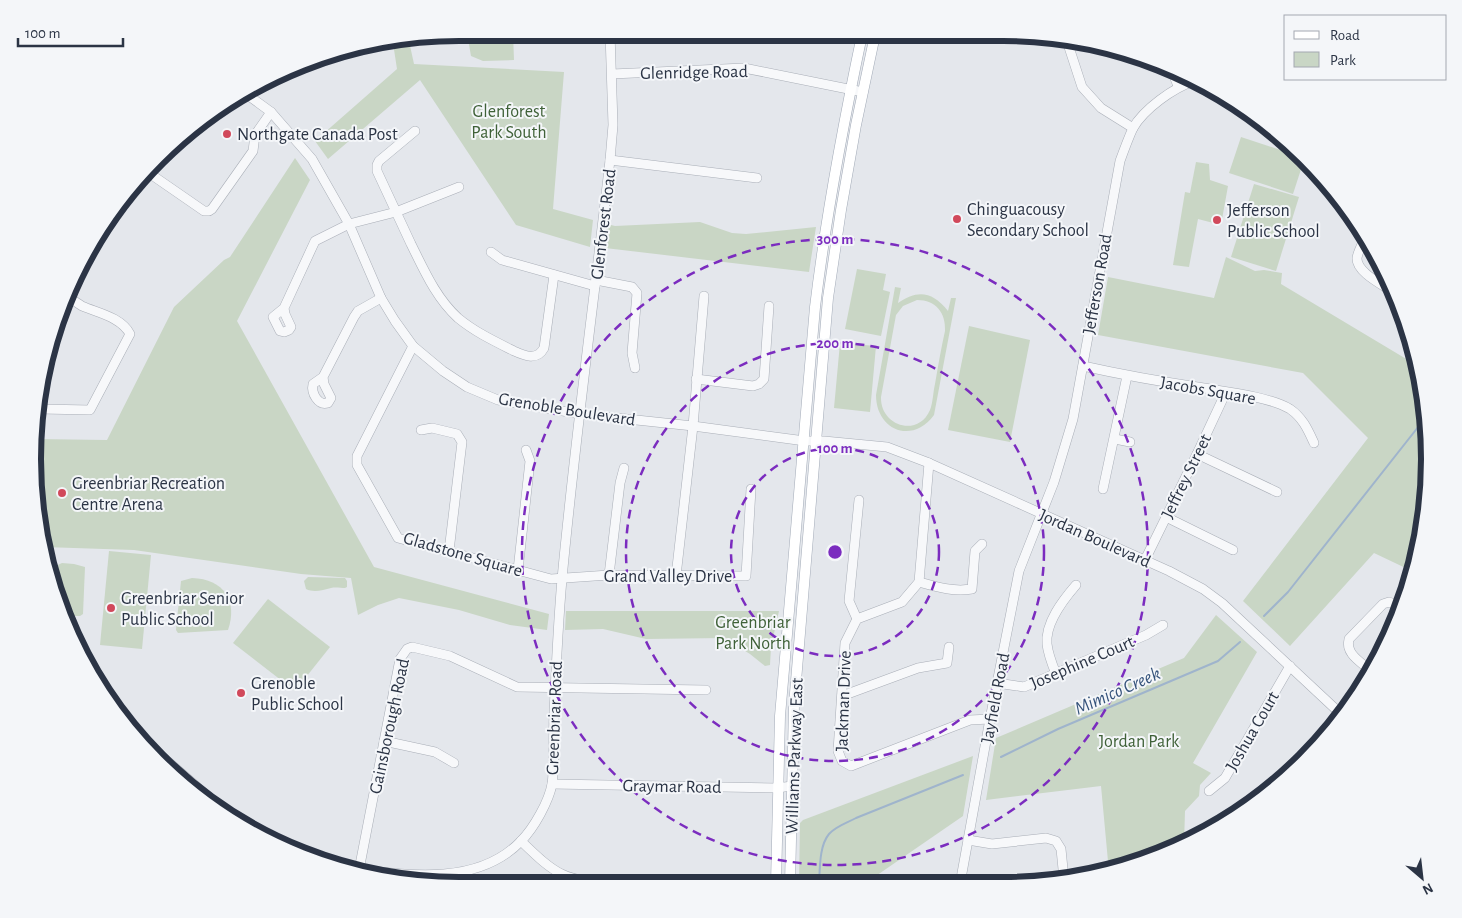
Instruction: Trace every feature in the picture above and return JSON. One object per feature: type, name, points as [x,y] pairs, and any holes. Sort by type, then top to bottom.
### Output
[{"type":"main road","name":"Williams Parkway East","points":[[776,877],[780,716],[812,332],[821,254],[850,89],[861,41]]},
{"type":"main road","name":"Williams Parkway East","points":[[790,877],[794,705],[828,298],[841,210],[875,41]]},
{"type":"street","name":"Glenforest Road","points":[[580,414],[610,160],[612,125],[610,41]]},
{"type":"street","points":[[1069,47],[1082,87],[1101,108],[1133,128]]},
{"type":"street","name":"Glenridge Road","points":[[612,74],[744,68],[863,92]]},
{"type":"street","points":[[1175,78],[1178,86]]},
{"type":"street","name":"Jefferson Road","points":[[1042,514],[1064,454],[1073,419],[1120,161],[1133,128],[1139,120],[1161,99],[1178,86],[1187,83]]},
{"type":"street","name":"Grenoble Boulevard","points":[[250,97],[271,112],[312,159],[349,224],[381,298],[395,322],[414,346],[443,371],[467,387],[498,400],[580,414],[693,426],[804,441]]},
{"type":"street","points":[[153,176],[204,211],[209,211],[253,151],[255,135],[271,112]]},
{"type":"street","points":[[414,131],[379,161],[377,171],[428,278],[457,317],[480,334],[524,355],[534,357],[541,354],[544,348],[554,275]]},
{"type":"street","points":[[610,160],[757,178]]},
{"type":"street","points":[[284,308],[315,241],[349,224],[396,212],[459,187]]},
{"type":"street","points":[[1362,246],[1357,259],[1358,266],[1362,271],[1383,285]]},
{"type":"street","points":[[491,252],[502,260],[554,275],[596,283],[632,287],[638,297],[632,346],[635,368]]},
{"type":"street","points":[[676,576],[693,426],[704,296]]},
{"type":"street","points":[[323,377],[358,311],[381,298]]},
{"type":"street","points":[[44,409],[90,410],[130,334],[125,326],[73,300]]},
{"type":"street","points":[[696,379],[753,386],[759,384],[764,379],[769,306]]},
{"type":"street","name":"Gladstone Square","points":[[414,346],[362,446],[357,465],[398,538],[551,579],[562,578]]},
{"type":"street","name":"Jacobs Square","points":[[1083,366],[1127,376],[1226,392],[1281,405],[1290,409],[1303,422],[1314,443]]},
{"type":"street","points":[[1104,489],[1127,376]]},
{"type":"street","name":"Jeffrey Street","points":[[1145,560],[1226,392]]},
{"type":"street","name":"Greenbriar Road","points":[[454,877],[485,865],[507,853],[521,841],[540,814],[552,784],[555,688],[562,578],[580,414]]},
{"type":"street","points":[[421,430],[432,428],[457,434],[462,442],[450,551]]},
{"type":"street","points":[[1115,439],[1130,442]]},
{"type":"street","name":"Jordan Boulevard","points":[[804,441],[887,448],[930,463],[1181,577],[1203,589],[1222,603],[1336,710]]},
{"type":"street","points":[[518,570],[530,461],[526,450]]},
{"type":"street","points":[[1197,454],[1277,492]]},
{"type":"street","points":[[859,500],[849,601],[857,619],[902,602],[919,582],[930,463]]},
{"type":"street","points":[[609,575],[620,483],[624,468]]},
{"type":"street","name":"Grand Valley Drive","points":[[562,578],[609,575],[746,576],[751,489]]},
{"type":"street","name":"Jayfield Road","points":[[961,877],[1019,571],[1042,514]]},
{"type":"street","points":[[1166,516],[1233,550]]},
{"type":"street","points":[[919,582],[943,589],[972,590],[975,551],[982,544]]},
{"type":"street","points":[[1056,674],[1047,643],[1048,632],[1051,623],[1067,596],[1076,585]]},
{"type":"street","points":[[1366,666],[1350,652],[1347,646],[1349,639],[1383,604],[1389,602],[1395,604]]},
{"type":"street","name":"Jackman Drive","points":[[857,619],[845,644],[838,751],[842,761],[851,766],[970,720],[990,720]]},
{"type":"street","name":"Josephine Court","points":[[997,683],[1024,687],[1146,635],[1163,625]]},
{"type":"street","name":"Gainsborough Road","points":[[359,865],[400,659],[407,649],[412,647],[450,656],[517,687],[555,688]]},
{"type":"street","points":[[842,696],[918,668],[947,663],[949,647]]},
{"type":"street","name":"Joshua Court","points":[[1209,791],[1225,778],[1290,666]]},
{"type":"street","points":[[555,688],[706,690]]},
{"type":"street","points":[[384,741],[435,752],[454,764]]},
{"type":"street","name":"Graymar Road","points":[[552,784],[777,788],[792,786]]},
{"type":"street","points":[[968,840],[992,844],[1046,838],[1056,841],[1061,849],[1063,872]]},
{"type":"street","points":[[521,841],[558,873],[571,877]]},
{"type":"green space","points":[[468,41],[513,41],[514,60],[483,61],[471,56]]},
{"type":"green space","name":"Glenforest Park South","points":[[410,44],[414,64],[564,72],[553,209],[593,220],[590,247],[516,225],[420,80],[328,159],[315,141],[397,69],[394,47]]},
{"type":"green space","points":[[1241,137],[1285,151],[1302,168],[1293,194],[1229,173]]},
{"type":"green space","points":[[295,158],[310,180],[237,321],[374,567],[549,614],[547,630],[510,625],[459,610],[399,598],[378,605],[358,615],[351,578],[301,574],[134,550],[51,547],[42,486],[42,439],[107,440],[174,307],[224,260],[230,257]]},
{"type":"green space","points":[[1196,162],[1209,164],[1210,180],[1228,186],[1221,225],[1198,219],[1189,267],[1173,265],[1185,192],[1190,193]]},
{"type":"green space","points":[[1254,184],[1299,197],[1276,271],[1231,257]]},
{"type":"green space","points":[[700,222],[732,233],[746,234],[816,227],[809,272],[605,248],[607,224],[615,226]]},
{"type":"green space","points":[[1226,257],[1255,271],[1264,270],[1282,273],[1281,284],[1409,361],[1413,378],[1420,432],[1421,459],[1417,514],[1407,568],[1374,553],[1290,646],[1243,601],[1368,438],[1303,373],[1098,335],[1108,277],[1214,298]]},
{"type":"green space","points":[[857,269],[886,274],[883,290],[890,292],[881,336],[845,329]]},
{"type":"green space","points":[[895,287],[901,288],[898,303],[919,294],[931,296],[948,311],[951,298],[956,298],[934,415],[925,424],[916,429],[906,431],[897,429],[889,425],[882,417],[876,395]],"holes":[[[917,300],[930,302],[942,313],[945,324],[932,404],[924,419],[917,424],[901,425],[887,415],[882,407],[881,397],[896,315],[903,306]]]},
{"type":"green space","points":[[969,326],[1030,340],[1010,442],[948,430]]},
{"type":"green space","points":[[840,343],[876,346],[870,412],[834,408]]},
{"type":"green space","points":[[109,551],[151,555],[142,649],[100,645]]},
{"type":"green space","points":[[62,563],[85,567],[83,614],[80,616],[72,616],[55,566]]},
{"type":"green space","points":[[308,577],[345,578],[347,587],[312,591],[306,589],[304,581]]},
{"type":"green space","points":[[192,578],[213,582],[226,594],[231,610],[228,630],[178,633],[176,630],[181,581]]},
{"type":"green space","points":[[268,599],[330,647],[295,691],[233,643]]},
{"type":"green space","name":"Greenbriar Park North","points":[[566,611],[779,611],[771,647],[770,665],[765,666],[724,638],[646,639],[603,629],[565,630]]},
{"type":"green space","name":"Jordan Park","points":[[1216,615],[1257,652],[1193,763],[1211,773],[1200,785],[1199,796],[1185,811],[1184,836],[1137,855],[1108,864],[1101,786],[986,800],[996,738],[1184,658]]},
{"type":"green space","points":[[973,756],[963,816],[874,877],[799,877],[800,823],[803,820]]},
{"type":"waterway","name":"Mimico Creek","points":[[1264,616],[1288,592],[1419,425]]},
{"type":"waterway","name":"Mimico Creek","points":[[1001,757],[1058,729],[1218,661],[1240,642]]},
{"type":"waterway","name":"Mimico Creek","points":[[820,877],[823,845],[829,834],[835,829],[856,818],[963,775]]},
{"type":"place","name":"Northgate Canada Post","points":[[227,134]]},
{"type":"place","name":"Chinguacousy Secondary School","points":[[957,219]]},
{"type":"place","name":"Jefferson Public School","points":[[1217,220]]},
{"type":"place","name":"Greenbriar Recreation Centre Arena","points":[[62,493]]},
{"type":"place","name":"Greenbriar Senior Public School","points":[[111,608]]},
{"type":"place","name":"Grenoble Public School","points":[[241,693]]}]
